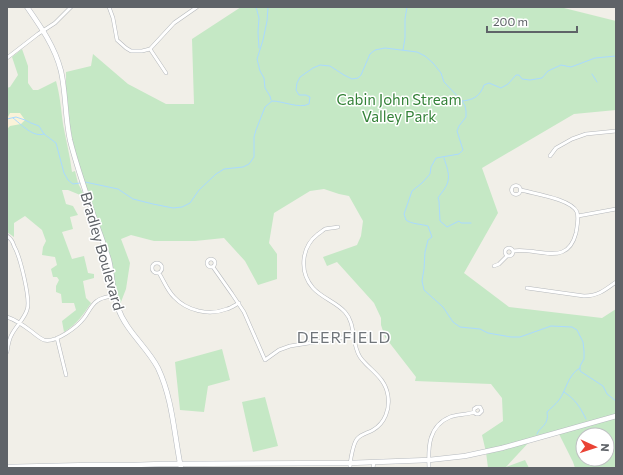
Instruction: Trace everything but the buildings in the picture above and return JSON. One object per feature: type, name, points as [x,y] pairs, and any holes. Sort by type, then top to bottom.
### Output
[{"type":"main road","name":"Bradley Boulevard","points":[[27,7],[43,31],[56,55],[61,71],[69,131],[78,168],[109,261],[118,308],[130,330],[152,359],[162,378],[174,425],[181,466]]},
{"type":"main road","points":[[7,467],[89,465],[133,467],[161,464],[181,466],[350,465],[374,462],[453,458],[486,452],[616,416]]},
{"type":"street","points":[[7,58],[55,23],[71,7]]},
{"type":"street","points":[[109,7],[113,18],[117,40],[131,51],[137,52],[150,49],[174,24],[197,7]]},
{"type":"street","points":[[150,49],[166,73]]},
{"type":"street","points":[[550,156],[556,148],[572,139],[586,134],[616,131]]},
{"type":"street","points":[[507,256],[505,253],[506,249],[510,248],[513,250],[553,254],[562,253],[572,244],[578,226],[578,216],[574,207],[567,202],[521,190]]},
{"type":"street","points":[[578,216],[616,209]]},
{"type":"street","points":[[338,228],[324,229],[307,246],[304,256],[304,269],[308,282],[313,288],[345,312],[352,324],[353,336],[360,358],[384,382],[388,395],[385,418],[375,429],[357,439],[353,446],[350,465]]},
{"type":"street","points":[[7,236],[14,246],[19,260],[29,302],[28,309],[10,339],[7,352]]},
{"type":"street","points":[[494,266],[507,256],[512,256],[513,250]]},
{"type":"street","points":[[213,267],[239,303],[265,360],[279,350],[290,346],[353,336]]},
{"type":"street","points":[[159,273],[173,297],[194,310],[215,312],[227,309],[239,303]]},
{"type":"street","points":[[527,288],[590,296],[596,295],[616,282]]},
{"type":"street","points":[[7,317],[20,322],[40,338],[47,340],[57,338],[78,324],[97,301],[115,295]]},
{"type":"street","points":[[57,338],[66,375]]},
{"type":"street","points":[[429,468],[430,442],[437,427],[450,418],[474,412]]},
{"type":"street","points":[[373,468],[374,462]]},
{"type":"green space","name":"Cabin John Stream Valley Park","points":[[241,7],[560,7],[616,21],[616,110],[574,114],[482,168],[498,213],[464,273],[509,307],[602,318],[616,309],[616,468],[575,468],[558,432],[531,440],[506,468],[488,468],[482,435],[503,421],[502,398],[491,384],[415,381],[416,377],[385,337],[381,325],[381,318],[374,303],[337,262],[327,266],[323,257],[357,245],[361,236],[363,221],[349,196],[324,189],[310,191],[274,213],[269,243],[277,254],[277,279],[258,285],[245,261],[224,238],[195,241],[154,241],[131,235],[121,239],[130,263],[126,289],[119,307],[112,272],[78,168],[66,107],[66,72],[91,66],[93,54],[128,84],[166,104],[194,104],[192,39]]},
{"type":"green space","points":[[22,49],[28,66],[28,83],[33,90],[38,90],[56,81],[72,172],[75,171],[78,183],[85,197],[68,190],[62,190],[66,204],[73,206],[78,215],[70,217],[73,229],[62,232],[72,259],[84,256],[88,273],[94,274],[94,278],[83,281],[86,298],[91,303],[76,322],[64,332],[62,321],[76,310],[74,303],[62,303],[61,294],[56,292],[56,286],[59,280],[57,277],[53,277],[51,269],[57,265],[55,257],[42,255],[43,247],[46,241],[42,230],[25,216],[14,223],[14,237],[7,232],[7,88],[10,87],[18,75],[12,57]]},
{"type":"green space","points":[[222,349],[230,380],[208,386],[204,412],[180,410],[175,362]]},
{"type":"green space","points":[[265,397],[278,446],[253,452],[242,402]]},
{"type":"green space","points":[[525,460],[529,468],[506,467]]},
{"type":"sand","points":[[10,113],[20,113],[25,120],[21,124],[10,126],[7,129],[7,119]]},
{"type":"waterway","points":[[256,7],[259,18],[259,48]]},
{"type":"waterway","points":[[268,7],[263,40],[257,59],[260,71],[264,78],[265,88],[271,100]]},
{"type":"waterway","points":[[403,50],[407,7]]},
{"type":"waterway","points":[[85,182],[118,189],[133,199],[173,208],[182,207],[190,203],[199,190],[216,174],[224,169],[243,167],[249,164],[254,157],[254,137],[256,130],[265,107],[272,101],[301,106],[309,104],[310,97],[306,95],[299,95],[296,90],[300,77],[313,68],[320,65],[330,66],[352,79],[358,78],[361,75],[370,54],[375,50],[385,48],[417,52],[425,56],[433,63],[441,73],[444,82],[462,101],[466,111],[466,117],[457,131],[463,150],[459,154],[436,158],[431,167],[430,174],[412,191],[404,214],[406,220],[428,226],[432,237],[428,240],[425,252],[422,281],[424,290],[443,307],[453,322],[460,327],[480,329],[488,333],[511,337],[520,337],[551,326],[572,327],[577,330],[583,342],[584,359],[580,366],[580,371],[603,386],[607,394],[616,401]]},
{"type":"waterway","points":[[462,101],[470,100],[476,97],[481,92],[484,85],[489,83],[501,88],[508,84],[516,75],[519,75],[522,79],[530,80],[542,78],[548,71],[561,65],[571,67],[595,58],[616,56]]},
{"type":"waterway","points":[[592,74],[597,82]]},
{"type":"waterway","points":[[7,119],[16,117],[39,126],[44,134],[56,143],[64,173],[68,180],[73,184],[80,183]]},
{"type":"waterway","points":[[13,118],[31,132],[40,135],[44,134]]},
{"type":"waterway","points":[[444,158],[448,170],[448,178],[447,183],[438,198],[440,221],[447,227],[459,221],[461,223],[471,223]]},
{"type":"waterway","points":[[537,434],[546,421],[547,412],[559,400],[570,378],[580,368]]},
{"type":"waterway","points":[[564,392],[577,404],[586,419]]},
{"type":"district","name":"DEERFIELD","points":[[344,336]]}]
